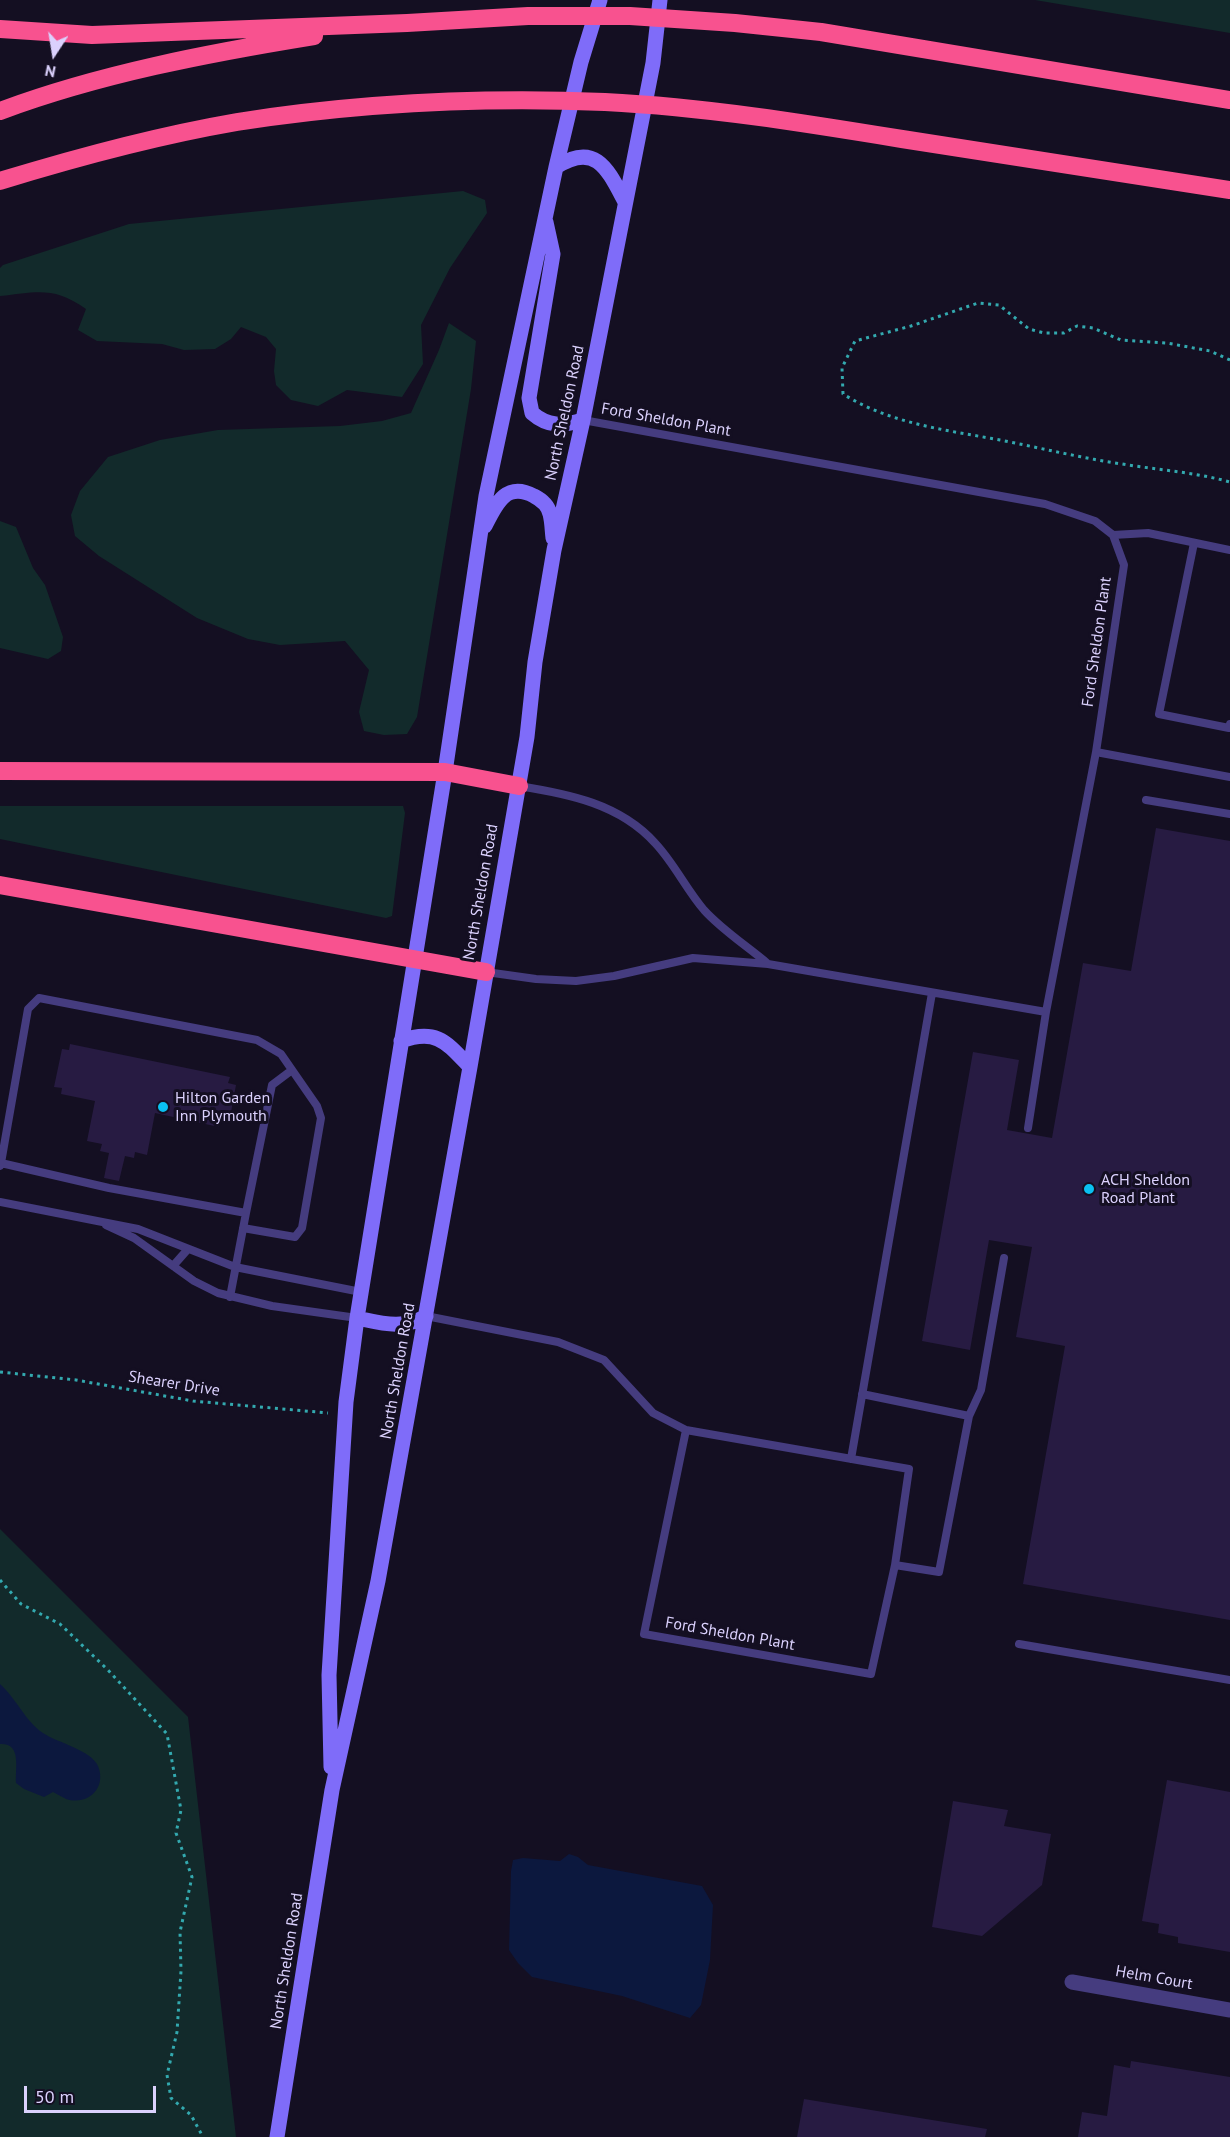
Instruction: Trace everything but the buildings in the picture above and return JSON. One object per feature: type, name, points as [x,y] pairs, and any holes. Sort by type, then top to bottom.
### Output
[{"type":"highway","points":[[0,29],[92,35],[528,16],[630,16],[821,32],[1230,100]]},
{"type":"highway","points":[[0,111],[72,89],[196,58],[280,41],[407,23]]},
{"type":"highway","points":[[0,181],[84,156],[163,137],[236,123],[328,110],[403,103],[510,101],[606,102],[770,118],[1230,190]]},
{"type":"highway","points":[[0,766],[36,771]]},
{"type":"highway","points":[[0,771],[445,772],[519,786]]},
{"type":"highway","points":[[0,885],[486,972]]},
{"type":"main road","name":"North Sheldon Road","points":[[332,1790],[328,1675],[345,1414],[357,1318],[445,772],[478,540],[556,167],[581,62],[600,0]]},
{"type":"main road","name":"North Sheldon Road","points":[[277,2137],[332,1790],[378,1581],[470,1067],[527,737],[536,662],[554,550],[583,420],[653,63],[660,0]]},
{"type":"main road","points":[[556,167],[569,158],[584,156],[599,161],[626,202]]},
{"type":"main road","points":[[545,216],[553,254],[529,398],[532,413],[542,422],[555,425],[583,420]]},
{"type":"main road","points":[[478,540],[496,505],[506,495],[514,491],[526,492],[540,499],[550,513],[554,550]]},
{"type":"main road","points":[[401,1041],[423,1035],[438,1037],[470,1067]]},
{"type":"main road","points":[[357,1318],[397,1325],[417,1322],[426,1316]]},
{"type":"street","name":"Helm Court","points":[[1072,1982],[1230,2010]]},
{"type":"lane","name":"Ford Sheldon Plant","points":[[583,420],[1046,504],[1095,521],[1113,535],[1124,565],[1096,752],[1046,1012],[1028,1128]]},
{"type":"lane","points":[[1113,535],[1148,533],[1230,550]]},
{"type":"lane","points":[[1194,543],[1159,714],[1229,728],[1230,724]]},
{"type":"lane","points":[[1096,752],[1230,777]]},
{"type":"lane","points":[[519,786],[554,791],[608,808],[635,824],[657,844],[706,911],[768,964]]},
{"type":"lane","points":[[1146,800],[1230,814]]},
{"type":"lane","points":[[486,972],[536,979],[576,981],[614,976],[693,958],[768,964],[1046,1012]]},
{"type":"lane","points":[[851,1459],[932,993]]},
{"type":"lane","points":[[243,1228],[295,1237],[302,1228],[321,1118],[317,1106],[281,1054],[257,1040],[39,998],[28,1009],[0,1164],[109,1188],[246,1213]]},
{"type":"lane","points":[[230,1297],[272,1085],[292,1070]]},
{"type":"lane","points":[[0,1202],[138,1229],[235,1267],[361,1292]]},
{"type":"lane","points":[[97,1221],[134,1238],[194,1281],[230,1297],[272,1306],[357,1318]]},
{"type":"lane","points":[[173,1266],[188,1249]]},
{"type":"lane","points":[[895,1564],[939,1572],[969,1416],[981,1390],[1004,1258]]},
{"type":"lane","name":"Ford Sheldon Plant","points":[[426,1316],[558,1342],[604,1360],[653,1413],[686,1430],[909,1469],[895,1564],[871,1674],[644,1634],[686,1430]]},
{"type":"lane","points":[[862,1394],[969,1416]]},
{"type":"lane","points":[[1019,1644],[1230,1680]]},
{"type":"path","points":[[1230,360],[1210,351],[1167,343],[1121,340],[1093,328],[1077,326],[1064,333],[1044,333],[1029,328],[999,305],[978,303],[911,326],[855,341],[842,368],[843,394],[865,408],[906,422],[1119,464],[1197,474],[1230,482]]},
{"type":"path","name":"Shearer Drive","points":[[0,1372],[75,1380],[193,1401],[345,1414]]},
{"type":"path","points":[[0,1580],[21,1604],[60,1624],[108,1670],[167,1734],[181,1810],[176,1833],[192,1876],[180,1932],[182,1971],[177,2032],[167,2075],[171,2098],[191,2115],[203,2137]]},
{"type":"green space","points":[[1035,0],[1230,0],[1230,33]]},
{"type":"green space","points":[[463,191],[485,200],[487,213],[450,268],[421,325],[423,364],[402,397],[347,390],[318,406],[291,400],[276,385],[274,371],[276,349],[266,337],[241,327],[231,339],[215,349],[184,350],[162,344],[97,341],[78,330],[86,309],[75,302],[45,292],[0,296],[0,268],[3,265],[129,224]]},
{"type":"green space","points":[[449,323],[476,341],[471,389],[417,717],[407,734],[384,735],[364,731],[359,712],[369,670],[345,641],[280,645],[248,639],[197,618],[99,556],[75,536],[71,515],[80,491],[108,457],[160,440],[218,430],[340,426],[382,421],[411,413]]},
{"type":"green space","points":[[0,521],[16,527],[33,568],[45,585],[63,637],[61,651],[48,659],[0,648]]},
{"type":"green space","points":[[0,806],[403,806],[405,813],[392,916],[386,918],[0,839]]},
{"type":"green space","points":[[0,1529],[188,1717],[236,2137],[0,2137]]},
{"type":"water","points":[[0,1684],[43,1733],[81,1751],[94,1760],[98,1766],[100,1781],[94,1793],[82,1800],[66,1799],[53,1792],[44,1797],[16,1783],[14,1752],[7,1745],[0,1744]]},
{"type":"water","points":[[569,1854],[578,1857],[588,1865],[702,1886],[713,1905],[710,1960],[701,2005],[690,2018],[622,1996],[532,1977],[518,1963],[509,1950],[513,1860],[523,1858],[560,1861]]},
{"type":"place","name":"Hilton Garden Inn Plymouth","points":[[163,1107]]},
{"type":"place","name":"ACH Sheldon Road Plant","points":[[1089,1189]]}]
